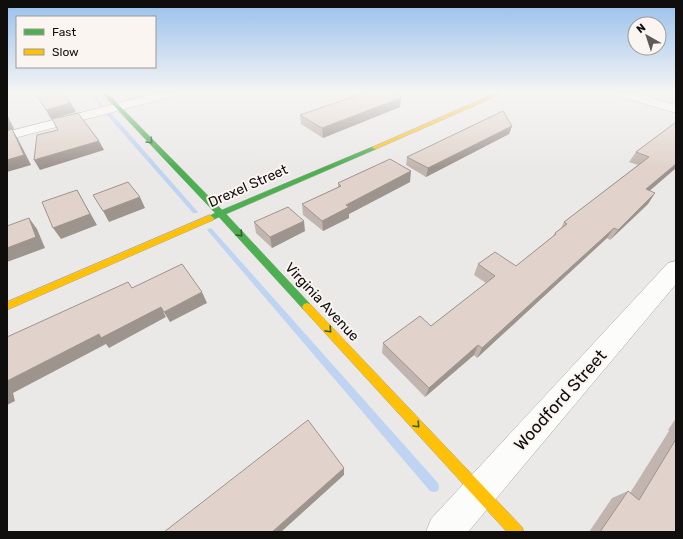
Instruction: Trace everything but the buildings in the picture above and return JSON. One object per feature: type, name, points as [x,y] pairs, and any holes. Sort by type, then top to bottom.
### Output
[{"type":"street","points":[[7,136],[75,118]]},
{"type":"street","name":"Virginia Avenue","points":[[128,118],[220,213],[517,532]]},
{"type":"street","name":"Drexel Street","points":[[7,306],[441,118]]},
{"type":"street","name":"Woodford Street","points":[[444,532],[676,269]]},
{"type":"waterway","points":[[113,118],[195,212]]},
{"type":"waterway","points":[[210,230],[434,487]]},
{"type":"traffic: fast","points":[[128,118],[220,213],[307,307]]},
{"type":"traffic: fast","points":[[210,218],[374,148]]},
{"type":"traffic: slow","points":[[374,148],[442,118]]},
{"type":"traffic: slow","points":[[7,306],[210,218]]},
{"type":"traffic: slow","points":[[307,307],[517,532]]}]
